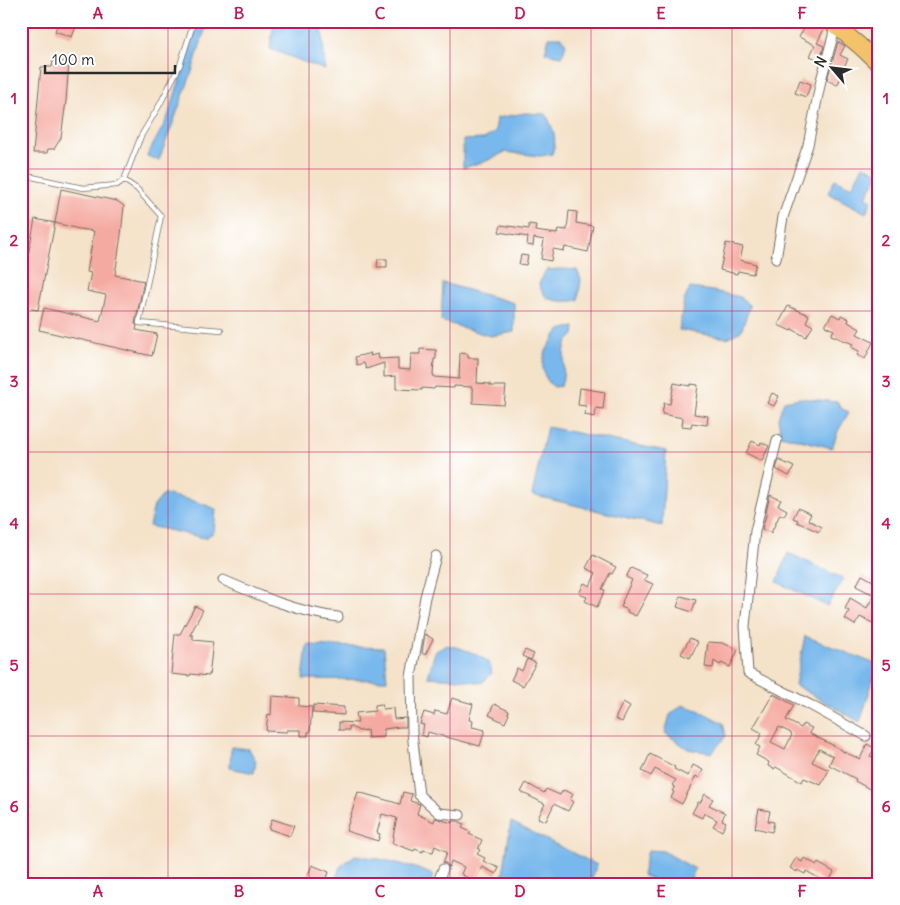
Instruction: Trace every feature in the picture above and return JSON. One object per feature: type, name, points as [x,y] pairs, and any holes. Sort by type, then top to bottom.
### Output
[{"type":"highway","points":[[833,22],[879,64]]},
{"type":"street","points":[[776,259],[783,217],[808,145],[821,80],[833,36],[833,22]]},
{"type":"street","points":[[777,440],[755,531],[744,626],[748,673],[866,736]]},
{"type":"street","points":[[436,556],[425,597],[412,677],[412,732],[420,795],[439,813],[460,815]]},
{"type":"street","points":[[223,580],[262,598],[321,615],[338,617]]},
{"type":"street","points":[[437,884],[443,870]]},
{"type":"lane","points":[[32,177],[83,188],[117,185],[124,180],[141,136],[180,65],[194,21]]},
{"type":"lane","points":[[124,180],[137,189],[161,216],[139,323],[221,330]]},
{"type":"water","points":[[274,21],[311,21],[322,24],[325,70],[270,49]]},
{"type":"water","points":[[197,27],[205,29],[192,72],[159,160],[147,156],[167,119]]},
{"type":"water","points":[[549,37],[561,37],[566,44],[562,56],[545,53]]},
{"type":"water","points":[[525,113],[546,114],[555,138],[552,154],[540,156],[505,152],[484,162],[463,168],[463,140],[484,139],[495,132],[497,118]]},
{"type":"water","points":[[863,165],[879,173],[866,197],[872,200],[866,213],[828,193],[835,179],[852,187]]},
{"type":"water","points":[[546,270],[577,270],[581,280],[578,300],[555,300],[548,298],[542,292],[539,284]]},
{"type":"water","points":[[443,283],[514,303],[514,332],[490,336],[441,321]]},
{"type":"water","points":[[690,288],[740,297],[750,306],[741,331],[727,338],[679,330],[684,301]]},
{"type":"water","points":[[575,327],[574,335],[566,345],[561,386],[554,387],[545,377],[543,371],[545,353],[559,331]]},
{"type":"water","points":[[800,398],[837,402],[842,409],[849,412],[838,431],[832,448],[781,435],[778,418],[784,401]]},
{"type":"water","points":[[547,427],[666,451],[662,526],[532,495]]},
{"type":"water","points":[[164,494],[198,502],[216,509],[214,532],[205,538],[149,526],[154,506]]},
{"type":"water","points":[[788,553],[844,579],[827,606],[777,582]]},
{"type":"water","points":[[805,636],[878,665],[860,722],[795,685]]},
{"type":"water","points":[[307,645],[384,648],[387,680],[303,679]]},
{"type":"water","points":[[446,645],[476,654],[487,661],[492,673],[482,683],[460,679],[428,677],[435,652]]},
{"type":"water","points":[[682,705],[698,710],[723,723],[726,736],[712,753],[688,749],[665,733],[670,715]]},
{"type":"water","points":[[231,747],[249,749],[256,761],[254,773],[230,768]]},
{"type":"water","points":[[511,822],[597,865],[590,884],[511,884],[502,881]]},
{"type":"water","points":[[648,850],[663,851],[695,869],[689,884],[663,884],[642,875]]},
{"type":"water","points":[[355,855],[405,865],[433,875],[430,884],[334,884],[340,867]]},
{"type":"building","points":[[59,21],[78,21],[72,37],[55,31]]},
{"type":"building","points":[[809,21],[820,21],[824,29],[817,43],[824,46],[820,61],[810,56],[815,45],[799,37]]},
{"type":"building","points":[[838,42],[845,46],[840,55],[848,59],[837,85],[827,80]]},
{"type":"building","points":[[53,61],[69,62],[61,138],[54,149],[48,149],[47,153],[33,153],[41,67],[52,67]]},
{"type":"building","points":[[800,80],[811,84],[806,97],[795,93]]},
{"type":"building","points":[[61,189],[117,201],[124,206],[115,275],[144,281],[135,324],[137,326],[136,330],[157,334],[152,356],[39,330],[44,308],[100,321],[106,295],[87,291],[91,273],[87,272],[94,231],[55,223]]},
{"type":"building","points":[[569,211],[577,212],[576,223],[593,226],[588,252],[565,247],[564,251],[553,249],[551,261],[541,259],[544,240],[534,238],[533,246],[527,245],[528,237],[499,232],[501,225],[529,229],[529,224],[536,225],[535,231],[557,234],[558,229],[567,230]]},
{"type":"building","points":[[35,219],[55,223],[38,310],[21,307],[21,293]]},
{"type":"building","points":[[726,243],[743,247],[740,260],[756,264],[753,274],[738,271],[737,274],[720,270]]},
{"type":"building","points":[[521,255],[528,256],[526,265],[519,264]]},
{"type":"building","points":[[378,259],[387,259],[387,267],[377,267]]},
{"type":"building","points":[[788,306],[809,315],[806,322],[813,326],[806,337],[792,329],[791,331],[778,325]]},
{"type":"building","points":[[832,314],[840,318],[841,315],[849,319],[848,322],[860,329],[857,334],[873,342],[865,359],[857,355],[859,351],[851,347],[853,344],[831,335],[834,330],[825,326]]},
{"type":"building","points":[[420,349],[436,350],[434,377],[459,379],[460,353],[468,354],[468,358],[478,358],[477,383],[490,384],[490,386],[506,386],[504,405],[473,403],[472,387],[435,387],[434,389],[422,388],[422,390],[396,389],[396,376],[384,377],[384,363],[366,369],[364,363],[357,365],[355,357],[371,353],[370,356],[378,354],[379,359],[398,358],[398,369],[410,370],[411,354],[420,354]]},
{"type":"building","points":[[674,383],[690,386],[691,384],[698,385],[694,414],[708,416],[707,425],[692,423],[691,427],[682,426],[683,418],[662,414],[664,403],[670,404]]},
{"type":"building","points":[[580,388],[605,392],[603,409],[596,408],[595,417],[585,415],[586,406],[578,405]]},
{"type":"building","points":[[772,393],[779,396],[774,406],[767,403]]},
{"type":"building","points":[[752,441],[760,445],[761,442],[769,446],[762,461],[746,453]]},
{"type":"building","points":[[779,460],[794,467],[789,476],[776,469]]},
{"type":"building","points":[[770,495],[781,500],[778,505],[787,510],[784,516],[780,514],[771,533],[762,529]]},
{"type":"building","points":[[798,508],[811,514],[808,520],[822,527],[819,532],[797,522],[798,520],[793,518]]},
{"type":"building","points":[[593,555],[616,567],[612,574],[610,573],[602,589],[605,590],[597,607],[585,601],[587,597],[579,594],[584,583],[590,586],[596,573],[586,568]]},
{"type":"building","points":[[631,568],[647,575],[644,580],[653,584],[636,616],[621,607],[632,580],[626,577]]},
{"type":"building","points":[[862,575],[879,584],[879,626],[860,617],[855,625],[845,619],[849,611],[845,609],[850,598],[867,608],[874,595],[856,586]]},
{"type":"building","points":[[681,596],[696,600],[692,612],[677,607]]},
{"type":"building","points":[[195,606],[203,610],[190,635],[193,635],[193,640],[213,642],[209,676],[171,674],[175,634],[180,634]]},
{"type":"building","points":[[425,634],[433,639],[425,655],[422,653]]},
{"type":"building","points":[[690,638],[698,642],[690,658],[681,654]]},
{"type":"building","points":[[708,642],[723,643],[738,650],[730,667],[721,663],[720,665],[714,661],[713,668],[705,667]]},
{"type":"building","points":[[525,650],[534,654],[531,660],[522,656]]},
{"type":"building","points":[[527,659],[536,663],[523,686],[511,680],[517,668],[522,671]]},
{"type":"building","points":[[773,694],[794,705],[786,720],[801,728],[803,724],[812,728],[809,733],[842,751],[860,759],[867,744],[874,748],[870,756],[879,760],[879,785],[875,792],[855,781],[856,779],[829,765],[833,756],[819,749],[812,762],[829,770],[821,785],[804,778],[802,782],[776,767],[774,769],[768,766],[769,762],[756,755],[760,747],[756,745],[762,733],[753,728]],"holes":[[[779,727],[792,735],[785,749],[771,742]]]},
{"type":"building","points":[[272,696],[299,698],[299,706],[312,707],[308,736],[301,736],[301,730],[287,730],[287,732],[266,731],[268,714],[271,715]]},
{"type":"building","points":[[452,698],[473,704],[469,720],[473,721],[472,727],[485,730],[480,746],[428,732],[427,737],[421,735],[424,725],[420,724],[424,712],[434,715],[435,711],[447,714]]},
{"type":"building","points":[[623,702],[630,706],[622,722],[615,719]]},
{"type":"building","points":[[382,704],[383,709],[393,708],[394,719],[406,718],[406,727],[384,729],[384,737],[368,738],[367,730],[359,731],[349,726],[349,730],[339,730],[339,722],[358,723],[356,713],[375,711],[375,705]]},
{"type":"building","points":[[494,704],[509,711],[505,723],[489,715]]},
{"type":"building","points":[[313,705],[344,707],[344,715],[313,713]]},
{"type":"building","points":[[650,754],[688,776],[693,765],[703,770],[699,778],[696,776],[682,804],[671,798],[675,787],[672,785],[676,780],[655,769],[651,776],[642,771]]},
{"type":"building","points":[[526,783],[544,793],[546,789],[560,795],[563,790],[573,794],[570,800],[573,802],[568,811],[554,804],[546,821],[538,818],[545,804],[521,792]]},
{"type":"building","points":[[358,792],[400,804],[403,792],[412,794],[410,801],[420,804],[417,814],[434,822],[435,818],[452,823],[453,821],[458,821],[464,824],[462,828],[471,832],[469,834],[482,840],[477,854],[485,858],[483,861],[499,868],[496,874],[482,867],[473,884],[471,884],[466,881],[468,878],[461,874],[464,867],[451,861],[449,867],[446,863],[443,863],[447,852],[435,846],[433,852],[423,850],[423,852],[415,849],[414,851],[392,843],[397,818],[382,814],[377,833],[380,834],[378,841],[346,831]]},
{"type":"building","points":[[705,794],[713,799],[709,805],[725,813],[722,820],[726,822],[722,831],[713,826],[717,820],[704,813],[702,818],[692,813]]},
{"type":"building","points":[[759,809],[770,811],[768,821],[774,822],[772,832],[755,828]]},
{"type":"building","points":[[272,819],[294,826],[290,836],[269,829]]},
{"type":"building","points":[[796,858],[802,862],[804,858],[817,865],[818,863],[834,872],[828,883],[806,871],[805,874],[790,868]]},
{"type":"building","points":[[312,865],[329,872],[325,884],[305,882]]},
{"type":"waterway","points":[[875,21],[879,26]]}]
